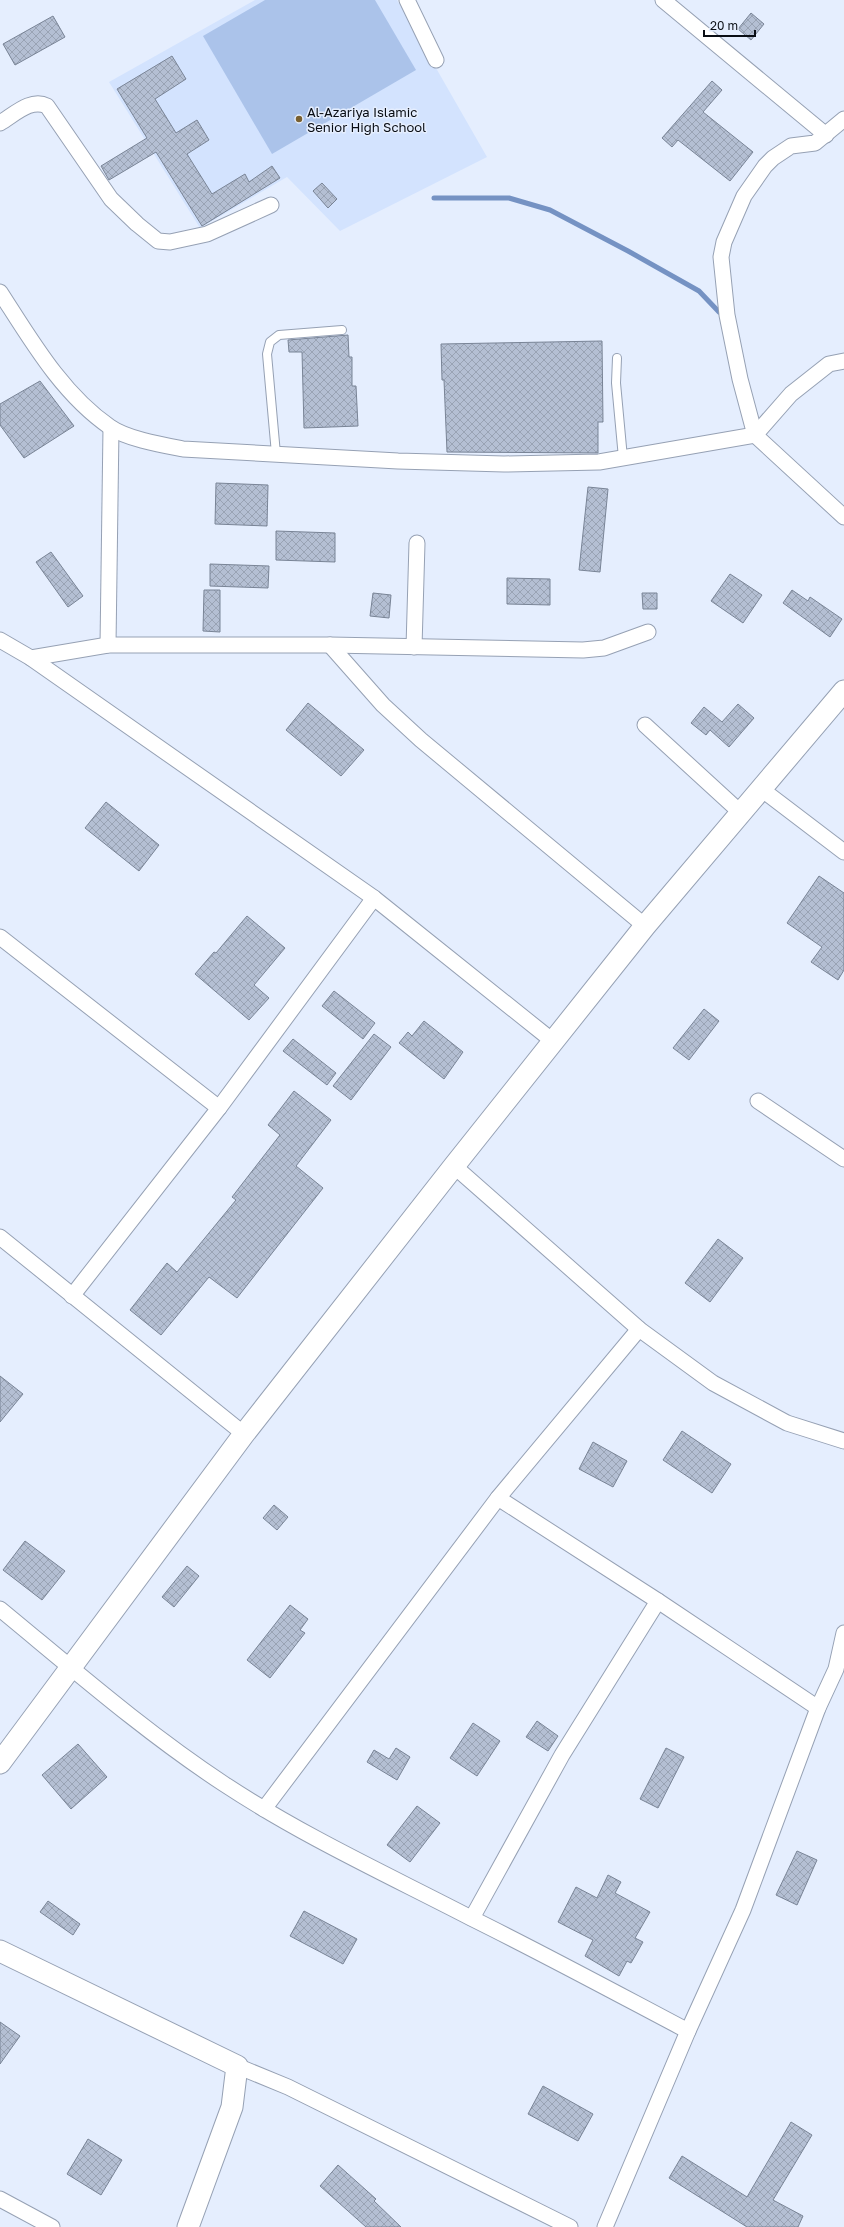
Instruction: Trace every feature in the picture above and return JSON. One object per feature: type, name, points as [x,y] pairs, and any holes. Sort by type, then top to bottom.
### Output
[{"type":"street","points":[[407,0],[436,60]]},
{"type":"street","points":[[663,0],[818,130],[826,135]]},
{"type":"street","points":[[0,123],[33,103],[40,102],[48,106],[54,112],[111,199],[136,224],[158,241],[170,242],[207,234],[271,205]]},
{"type":"street","points":[[844,119],[815,143],[791,146],[769,162],[744,196],[724,242],[721,257],[725,306],[740,379],[755,435],[844,517]]},
{"type":"street","points":[[0,292],[56,374],[85,406],[111,428],[154,444],[183,449],[398,461],[504,464],[599,462],[755,435],[791,394],[829,364],[844,361]]},
{"type":"street","points":[[108,644],[111,428]]},
{"type":"street","points":[[414,647],[417,543]]},
{"type":"street","points":[[31,658],[108,644],[330,645],[583,650],[604,648],[648,632]]},
{"type":"street","points":[[0,640],[31,658],[374,898],[554,1042]]},
{"type":"street","points":[[330,645],[383,705],[421,740],[645,926]]},
{"type":"street","points":[[0,1763],[70,1666],[244,1434],[454,1166],[645,926],[760,788],[844,691]]},
{"type":"street","points":[[645,725],[740,812]]},
{"type":"street","points":[[760,788],[844,852]]},
{"type":"street","points":[[72,1296],[219,1108],[374,898]]},
{"type":"street","points":[[0,937],[219,1108]]},
{"type":"street","points":[[758,1101],[844,1160]]},
{"type":"street","points":[[454,1166],[639,1329],[713,1384],[787,1423],[844,1441]]},
{"type":"street","points":[[0,1237],[244,1434]]},
{"type":"street","points":[[264,1809],[498,1498],[639,1329]]},
{"type":"street","points":[[498,1498],[658,1601],[818,1708]]},
{"type":"street","points":[[472,1918],[562,1756],[658,1601]]},
{"type":"street","points":[[0,1609],[125,1712],[223,1784],[345,1856],[472,1918],[688,2031]]},
{"type":"street","points":[[605,2227],[688,2031],[743,1910],[818,1708],[840,1670],[844,1633]]},
{"type":"street","points":[[0,1951],[237,2066],[288,2087],[570,2227]]},
{"type":"street","points":[[188,2227],[232,2107],[237,2066]]},
{"type":"street","points":[[0,2199],[52,2227]]},
{"type":"lane","points":[[276,454],[267,354],[270,342],[279,335],[342,330]]},
{"type":"lane","points":[[617,358],[616,383],[623,458]]},
{"type":"shaded area","name":"Al-Azariya Islamic Senior High School","points":[[255,0],[397,0],[487,157],[340,231],[287,177],[200,228],[109,82]]},
{"type":"shaded area","points":[[265,0],[375,0],[416,70],[272,154],[203,36]]},
{"type":"building","points":[[751,13],[764,24],[751,40],[738,29]]},
{"type":"building","points":[[53,16],[65,37],[15,65],[3,44]]},
{"type":"building","points":[[172,56],[186,79],[155,99],[176,133],[197,120],[209,140],[187,154],[212,194],[245,174],[249,182],[272,166],[280,178],[202,226],[156,152],[109,180],[101,166],[147,138],[117,89]]},
{"type":"building","points":[[712,81],[722,90],[703,112],[753,152],[730,181],[678,140],[672,147],[662,138]]},
{"type":"building","points":[[322,183],[337,199],[328,208],[313,191]]},
{"type":"building","points":[[348,335],[349,357],[352,357],[352,386],[356,386],[358,426],[304,428],[302,352],[289,352],[288,340]]},
{"type":"building","points":[[602,341],[603,422],[598,422],[598,453],[447,452],[441,344]]},
{"type":"building","points":[[40,381],[74,426],[24,458],[0,425],[0,404]]},
{"type":"building","points":[[216,483],[268,485],[267,526],[215,524]]},
{"type":"building","points":[[588,487],[608,489],[600,572],[579,570]]},
{"type":"building","points":[[276,531],[335,533],[335,562],[276,560]]},
{"type":"building","points":[[51,552],[83,596],[68,607],[36,562]]},
{"type":"building","points":[[210,564],[269,566],[268,588],[210,586]]},
{"type":"building","points":[[730,574],[762,595],[743,623],[711,601]]},
{"type":"building","points":[[507,578],[550,579],[550,605],[507,604]]},
{"type":"building","points":[[204,590],[220,590],[220,632],[203,631]]},
{"type":"building","points":[[792,590],[808,601],[810,597],[842,619],[830,637],[783,603]]},
{"type":"building","points":[[373,593],[391,595],[389,618],[370,616]]},
{"type":"building","points":[[642,593],[657,593],[657,609],[643,609]]},
{"type":"building","points":[[308,703],[364,750],[341,776],[286,730]]},
{"type":"building","points":[[738,704],[754,718],[729,747],[710,730],[706,735],[691,723],[704,707],[722,722]]},
{"type":"building","points":[[106,802],[159,845],[139,871],[85,828]]},
{"type":"building","points":[[819,876],[844,893],[844,970],[838,980],[811,962],[822,947],[787,923]]},
{"type":"building","points":[[247,916],[285,948],[254,985],[269,998],[249,1020],[195,974],[214,952],[216,953]]},
{"type":"building","points":[[334,991],[375,1023],[363,1039],[322,1006]]},
{"type":"building","points":[[704,1009],[719,1021],[689,1060],[673,1048]]},
{"type":"building","points":[[424,1021],[463,1052],[444,1079],[399,1043],[408,1032],[412,1036]]},
{"type":"building","points":[[374,1034],[391,1047],[351,1100],[333,1086]]},
{"type":"building","points":[[293,1039],[336,1073],[327,1085],[283,1051]]},
{"type":"building","points":[[294,1091],[331,1120],[296,1166],[323,1188],[237,1298],[209,1277],[161,1335],[130,1310],[167,1263],[177,1272],[236,1200],[232,1197],[280,1135],[268,1125]]},
{"type":"building","points":[[718,1239],[743,1258],[710,1302],[685,1283]]},
{"type":"building","points":[[0,1376],[23,1394],[0,1422]]},
{"type":"building","points":[[682,1431],[731,1464],[712,1493],[663,1460]]},
{"type":"building","points":[[593,1442],[627,1461],[613,1487],[579,1469]]},
{"type":"building","points":[[274,1505],[288,1517],[277,1530],[263,1518]]},
{"type":"building","points":[[25,1541],[65,1571],[42,1600],[3,1570]]},
{"type":"building","points":[[187,1566],[199,1576],[174,1607],[162,1597]]},
{"type":"building","points":[[290,1605],[308,1619],[300,1630],[305,1633],[270,1678],[247,1660]]},
{"type":"building","points":[[537,1721],[558,1736],[548,1751],[526,1737]]},
{"type":"building","points":[[473,1723],[500,1741],[477,1776],[450,1758]]},
{"type":"building","points":[[78,1744],[107,1777],[71,1809],[42,1775]]},
{"type":"building","points":[[396,1748],[410,1757],[397,1780],[367,1762],[374,1750],[389,1759]]},
{"type":"building","points":[[666,1748],[684,1757],[658,1808],[640,1799]]},
{"type":"building","points":[[417,1806],[440,1823],[410,1862],[387,1845]]},
{"type":"building","points":[[797,1851],[817,1860],[797,1905],[776,1895]]},
{"type":"building","points":[[608,1875],[621,1882],[615,1893],[650,1912],[635,1938],[643,1942],[631,1963],[627,1961],[619,1976],[585,1956],[593,1940],[558,1922],[576,1887],[597,1898]]},
{"type":"building","points":[[48,1901],[80,1924],[73,1935],[40,1912]]},
{"type":"building","points":[[304,1911],[357,1939],[343,1964],[290,1936]]},
{"type":"building","points":[[0,2022],[20,2036],[0,2064]]},
{"type":"building","points":[[543,2086],[593,2114],[578,2141],[528,2114]]},
{"type":"building","points":[[791,2122],[812,2135],[773,2200],[803,2216],[798,2227],[747,2227],[669,2178],[682,2156],[747,2197]]},
{"type":"building","points":[[88,2139],[122,2160],[101,2195],[67,2174]]},
{"type":"building","points":[[338,2165],[376,2199],[374,2201],[401,2227],[366,2227],[320,2186]]},
{"type":"waterway","points":[[434,198],[509,198],[550,210],[628,251],[699,291],[719,312]]},
{"type":"place","name":"Al-Azariya Islamic Senior High School","points":[[299,119]]}]
